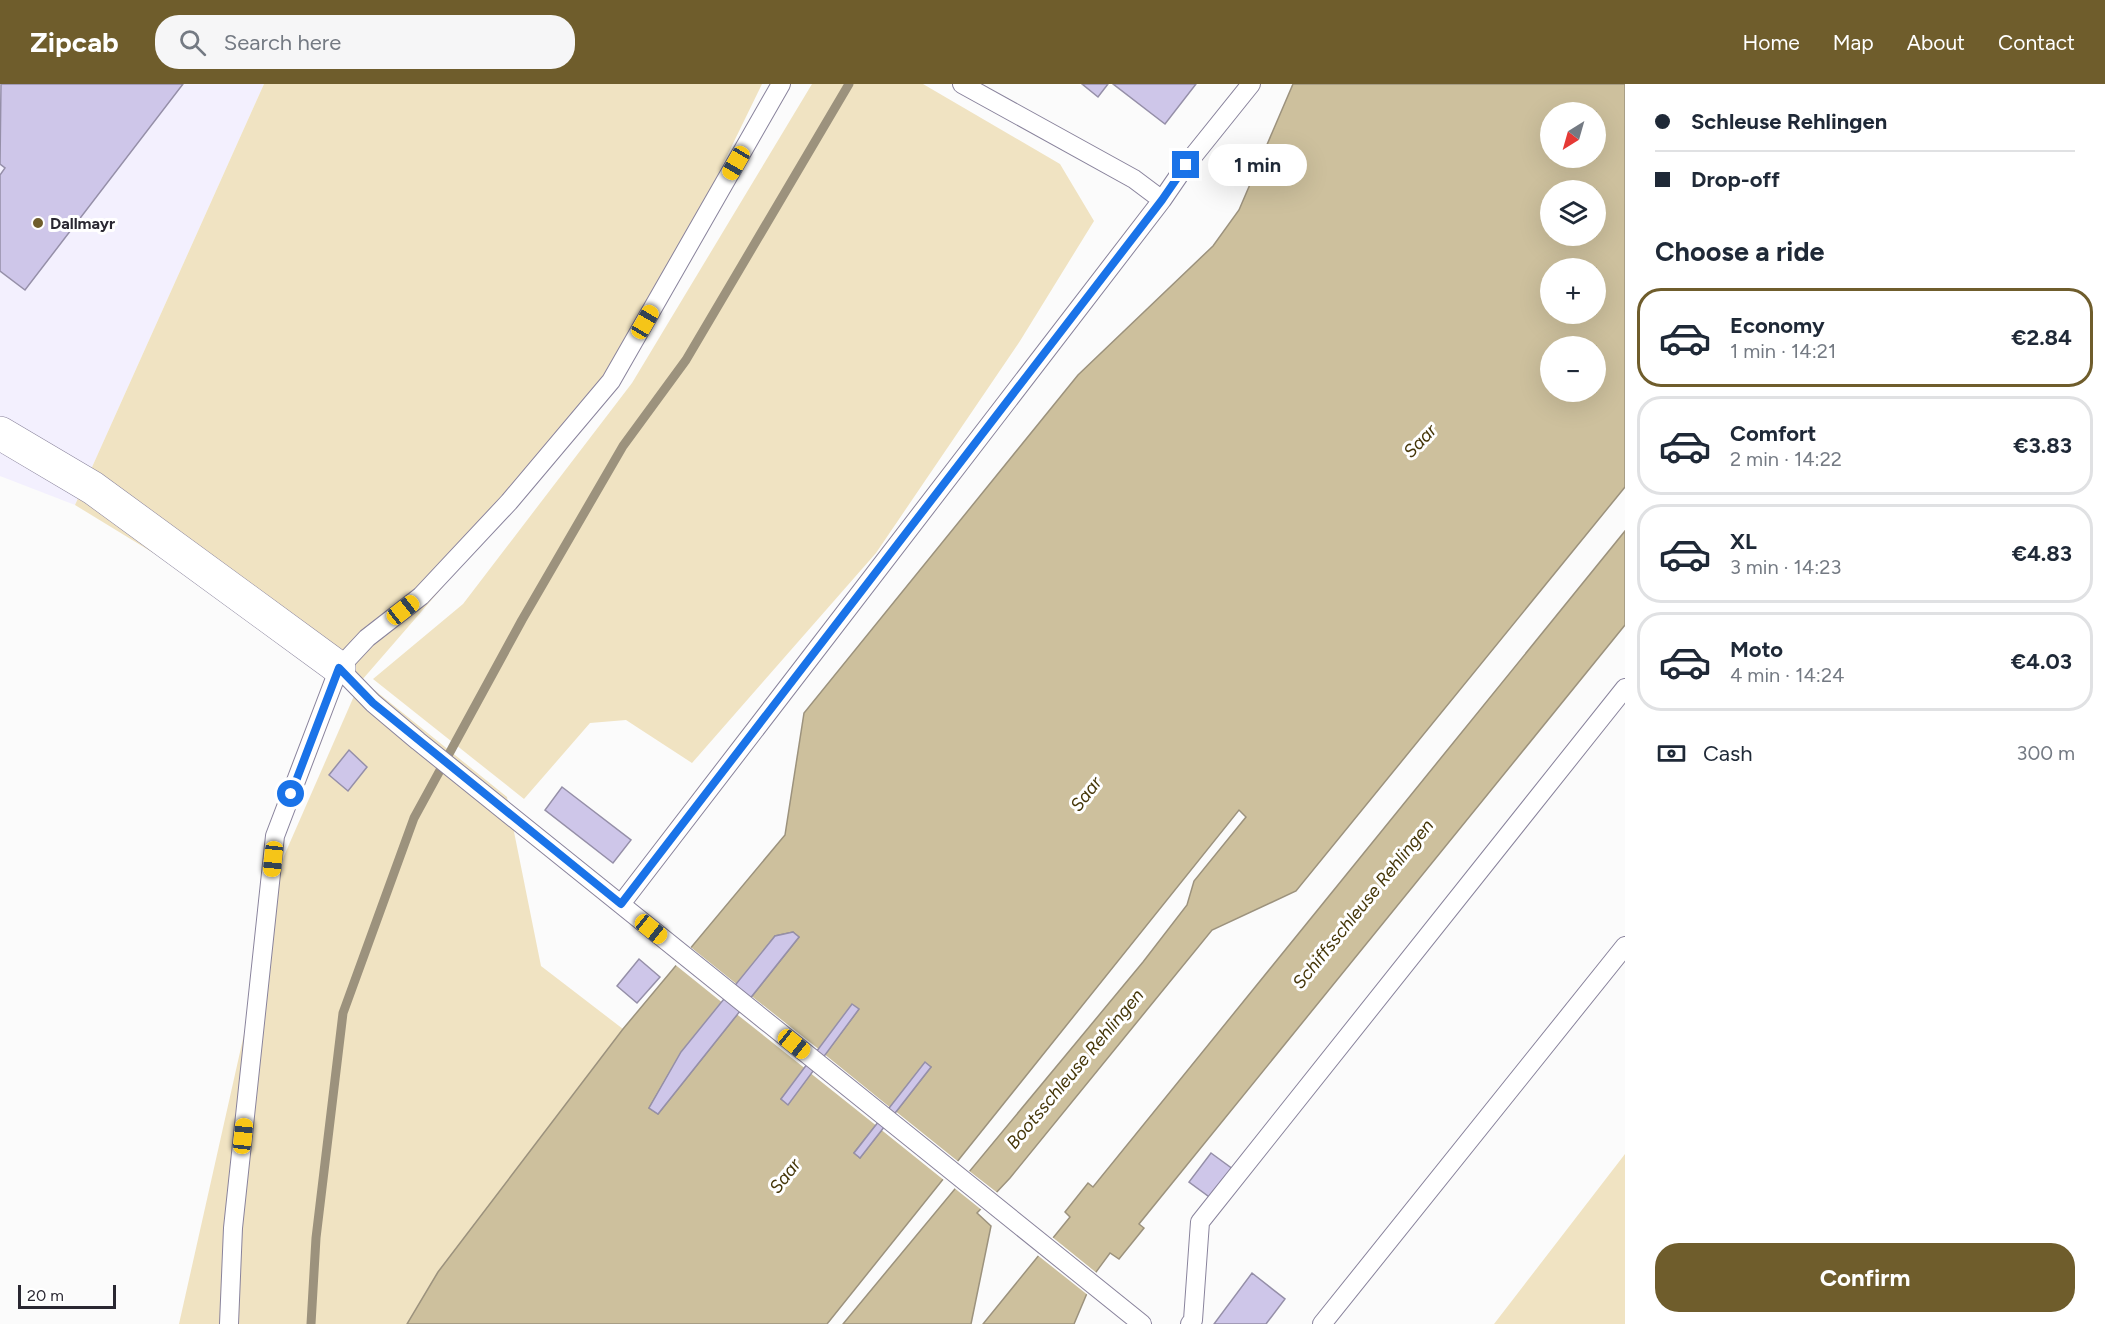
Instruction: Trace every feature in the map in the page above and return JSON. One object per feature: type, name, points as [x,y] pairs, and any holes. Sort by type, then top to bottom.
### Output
[{"type":"street","points":[[2,434],[93,488],[339,668]]},
{"type":"lane","points":[[229,1324],[233,1228],[275,836],[339,668],[367,638],[421,596],[509,502],[611,381],[781,84]]},
{"type":"lane","points":[[962,84],[986,89],[1134,179],[1162,200]]},
{"type":"lane","points":[[621,904],[1162,200],[1186,165],[1251,84]]},
{"type":"lane","points":[[339,668],[373,703],[418,741],[1142,1324]]},
{"type":"lane","points":[[1190,1324],[1193,1320],[1197,1286],[1200,1222],[1625,688]]},
{"type":"lane","points":[[1322,1324],[1625,946]]},
{"type":"shaded area","points":[[0,84],[264,84],[75,505],[0,476]]},
{"type":"shaded area","points":[[264,84],[762,84],[612,392],[362,680],[507,797],[541,966],[623,1029],[438,1272],[407,1324],[179,1324],[284,856],[361,680],[75,505]]},
{"type":"shaded area","points":[[812,84],[923,84],[1060,164],[1094,221],[1020,341],[876,553],[692,763],[626,720],[590,723],[524,799],[373,679],[463,604],[632,383]]},
{"type":"shaded area","points":[[1625,1154],[1625,1324],[1494,1324]]},
{"type":"water","points":[[1293,84],[1625,84],[1625,487],[1296,891],[1212,930],[1010,1178],[977,1213],[991,1226],[971,1324],[843,1324],[1143,962],[1187,905],[1194,881],[1246,817],[1239,810],[827,1324],[407,1324],[438,1272],[623,1029],[785,835],[804,713],[1078,375],[1213,246],[1239,210]],"holes":[[[793,932],[799,937],[658,1114],[649,1108],[669,1074],[775,936]],[[859,1009],[788,1104],[781,1099]],[[925,1063],[931,1067],[860,1158],[854,1153]]]},
{"type":"water","name":"Schiffsschleuse Rehlingen","points":[[1625,531],[1625,625],[1139,1224],[1144,1228],[1119,1259],[1110,1253],[1096,1272],[1074,1324],[983,1324],[1070,1217],[1065,1212],[1088,1183],[1093,1187]]},
{"type":"pier","points":[[688,945],[739,986],[724,1004],[673,963]]},
{"type":"pier","points":[[749,994],[821,1051],[807,1070],[734,1012]]},
{"type":"pier","points":[[823,1053],[892,1109],[878,1127],[809,1072]]},
{"type":"pier","points":[[894,1110],[960,1163],[945,1181],[879,1128]]},
{"type":"pier","points":[[968,1170],[999,1194],[983,1211],[953,1187]]},
{"type":"pier","points":[[1051,1236],[1098,1274],[1089,1296],[1036,1254]]},
{"type":"building","name":"Dallmayr","points":[[1,84],[183,84],[25,290],[0,271],[0,175],[5,168],[0,164]]},
{"type":"building","points":[[1082,84],[1108,84],[1098,97]]},
{"type":"building","points":[[1113,84],[1196,84],[1165,124]]},
{"type":"building","points":[[349,750],[367,767],[348,791],[329,775]]},
{"type":"building","points":[[562,787],[631,840],[613,863],[545,810]]},
{"type":"building","points":[[793,932],[799,937],[658,1114],[649,1108],[681,1052],[775,936]]},
{"type":"building","points":[[639,959],[660,977],[637,1003],[617,986]]},
{"type":"building","points":[[852,1004],[859,1009],[788,1105],[781,1099]]},
{"type":"building","points":[[925,1062],[931,1067],[860,1158],[854,1153]]},
{"type":"building","points":[[1211,1153],[1245,1178],[1223,1207],[1189,1182]]},
{"type":"building","points":[[1252,1273],[1285,1299],[1266,1324],[1214,1324]]},
{"type":"waterway","points":[[311,1324],[316,1238],[343,1013],[414,818],[522,620],[623,446],[686,360],[849,84]]},
{"type":"place","name":"Dallmayr","points":[[38,223]]},
{"type":"route","points":[[291,794],[339,668],[373,703],[418,741],[621,904],[1162,200],[1186,165]]},
{"type":"water label","name":"Saar","points":[[1420,441]]},
{"type":"water label","name":"Saar","points":[[1086,794]]},
{"type":"water label","name":"Bootsschleuse Rehlingen","points":[[1075,1069]]},
{"type":"water label","name":"Saar","points":[[785,1176]]}]
